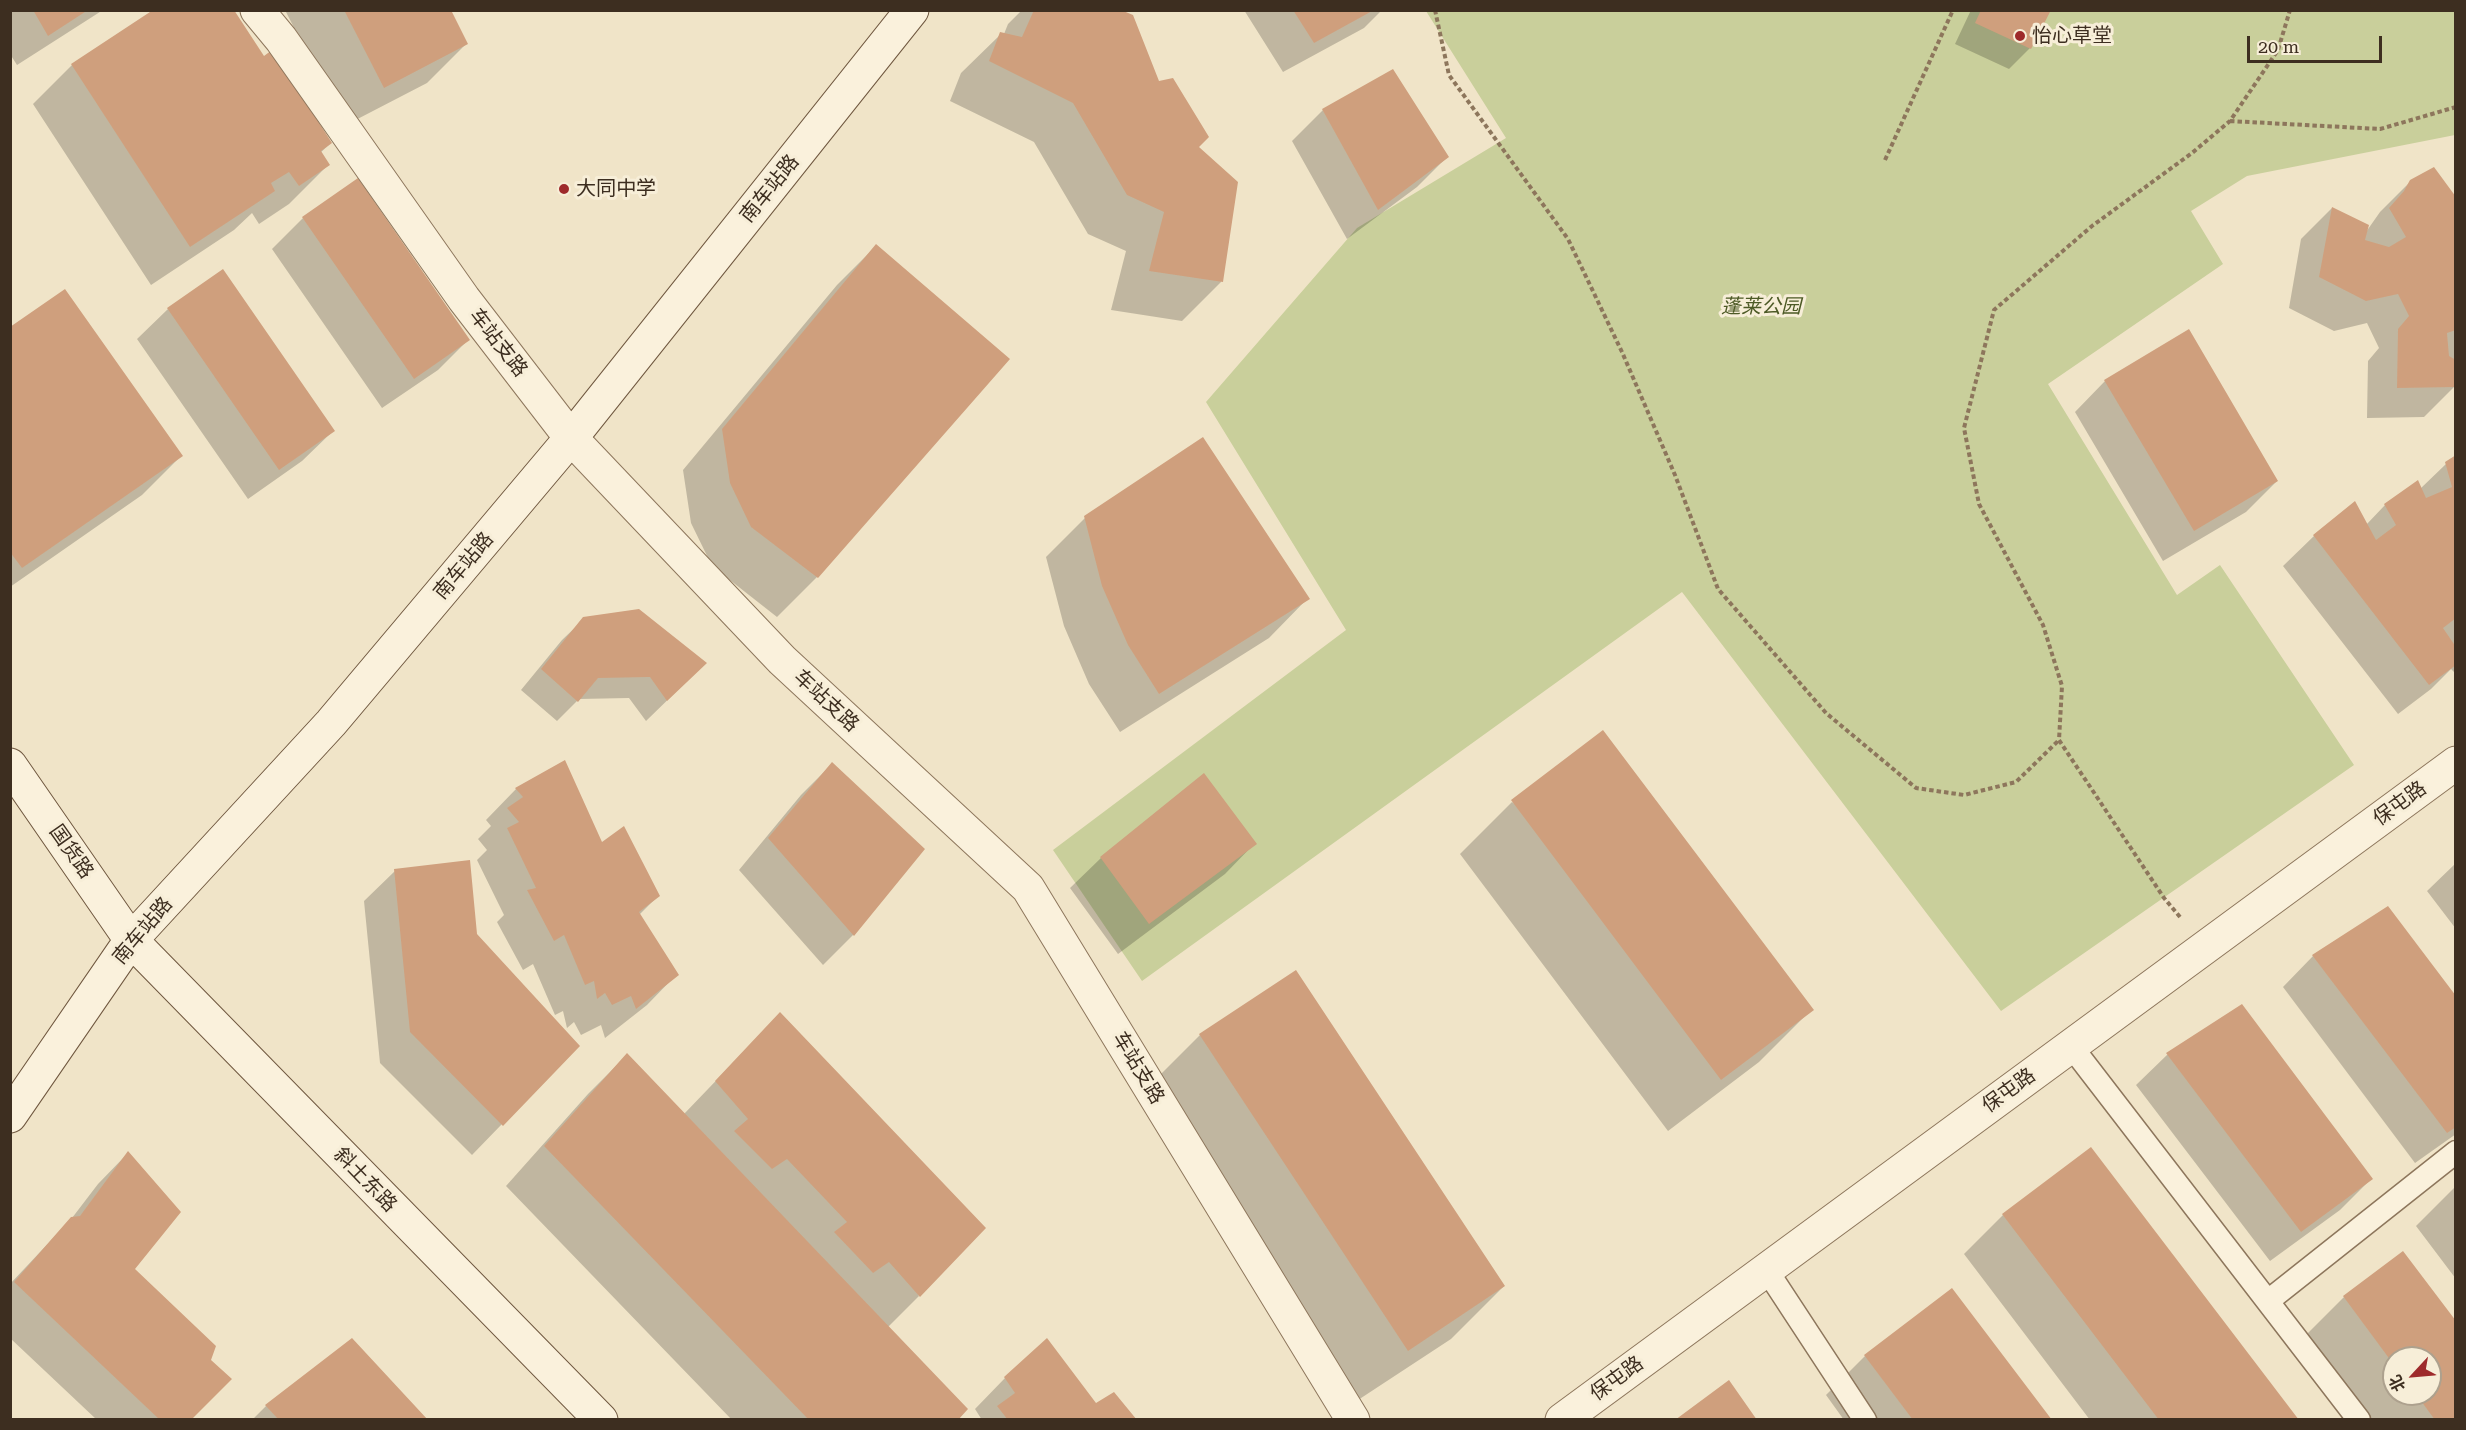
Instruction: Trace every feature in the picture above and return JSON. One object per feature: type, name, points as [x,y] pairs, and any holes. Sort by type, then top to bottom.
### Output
[{"type":"street","name":"车站支路","points":[[257,10],[281,39],[464,299],[572,438],[782,660],[1028,888],[1353,1419]]},
{"type":"street","name":"南车站路","points":[[10,1116],[131,940],[331,723],[572,438],[912,10]]},
{"type":"street","name":"保屯路","points":[[1562,1419],[2456,763]]},
{"type":"street","name":"国货路","points":[[10,765],[131,940]]},
{"type":"street","name":"斜土东路","points":[[131,940],[601,1419]]},
{"type":"lane","points":[[2071,1046],[2359,1419]]},
{"type":"lane","points":[[2268,1301],[2456,1152]]},
{"type":"lane","points":[[1766,1269],[1865,1419]]},
{"type":"path","points":[[1435,10],[1449,75],[1573,249],[1627,362],[1675,475],[1718,589],[1826,713],[1916,788],[1964,795],[2016,782],[2059,740]]},
{"type":"path","points":[[1885,160],[1953,10]]},
{"type":"path","points":[[2205,947],[2164,898],[2059,740],[2062,686],[2043,625],[1979,504],[1964,428],[1994,310],[2092,226],[2192,153],[2230,121],[2278,50],[2290,10]]},
{"type":"path","points":[[2230,121],[2380,129],[2456,107]]},
{"type":"green space","name":"蓬莱公园","points":[[1426,11],[2455,11],[2455,135],[2247,176],[2191,211],[2223,264],[2048,384],[2177,595],[2220,565],[2354,765],[2001,1011],[1682,592],[1142,981],[1053,850],[1346,630],[1206,402],[1357,228],[1506,138]]},
{"type":"building","points":[[33,10],[88,10],[48,36]]},
{"type":"building","points":[[153,10],[234,10],[264,56],[272,50],[332,143],[321,151],[330,165],[299,186],[289,172],[271,183],[275,191],[190,247],[71,64]]},
{"type":"building","points":[[344,10],[451,10],[468,44],[384,88]]},
{"type":"building","points":[[1034,10],[1121,10],[1133,15],[1159,81],[1173,78],[1209,137],[1199,147],[1238,182],[1223,282],[1149,271],[1164,212],[1127,195],[1073,103],[989,61],[1000,32],[1022,37]]},
{"type":"building","points":[[1293,10],[1374,10],[1314,43]]},
{"type":"building","name":"怡心草堂","points":[[1981,10],[2051,10],[2031,49],[1975,23]]},
{"type":"building","points":[[1393,69],[1449,157],[1378,210],[1322,109]]},
{"type":"building","points":[[2434,167],[2456,197],[2456,246],[2454,247],[2456,250],[2456,330],[2447,333],[2449,356],[2456,360],[2456,387],[2397,388],[2398,329],[2409,316],[2398,294],[2366,301],[2319,277],[2332,207],[2369,225],[2365,240],[2389,247],[2406,237],[2389,208],[2404,191],[2410,180]]},
{"type":"building","points":[[358,178],[470,340],[414,379],[302,217]]},
{"type":"building","points":[[876,244],[1010,359],[818,578],[751,527],[730,483],[722,429]]},
{"type":"building","points":[[223,269],[335,431],[279,470],[167,308]]},
{"type":"building","points":[[65,289],[183,456],[22,568],[10,552],[10,327]]},
{"type":"building","points":[[2189,329],[2278,481],[2194,531],[2104,380]]},
{"type":"building","points":[[1203,437],[1310,599],[1159,694],[1128,645],[1102,586],[1084,516]]},
{"type":"building","points":[[2456,455],[2456,618],[2443,628],[2456,647],[2456,665],[2429,685],[2313,535],[2355,501],[2376,540],[2396,525],[2384,504],[2418,480],[2426,498],[2452,487],[2445,462]]},
{"type":"building","points":[[639,609],[707,663],[667,701],[650,677],[598,678],[578,702],[541,669],[583,617]]},
{"type":"building","points":[[1603,730],[1814,1010],[1721,1080],[1511,800]]},
{"type":"building","points":[[565,760],[602,842],[624,826],[660,896],[639,912],[679,975],[636,1009],[631,996],[612,1005],[605,993],[597,999],[594,981],[585,985],[564,935],[554,941],[527,890],[536,888],[507,828],[519,822],[507,808],[523,797],[515,788]]},
{"type":"building","points":[[832,762],[925,849],[854,936],[768,838]]},
{"type":"building","points":[[1204,773],[1257,844],[1149,924],[1100,857]]},
{"type":"building","points":[[470,860],[477,934],[580,1046],[503,1126],[410,1032],[394,869]]},
{"type":"building","points":[[2388,906],[2456,996],[2456,1127],[2447,1133],[2312,955]]},
{"type":"building","points":[[1296,970],[1505,1286],[1408,1351],[1199,1034]]},
{"type":"building","points":[[2242,1004],[2373,1179],[2301,1232],[2166,1053]]},
{"type":"building","points":[[780,1012],[986,1228],[920,1297],[889,1262],[873,1273],[834,1232],[847,1222],[787,1159],[772,1169],[734,1131],[748,1119],[715,1081]]},
{"type":"building","points":[[627,1053],[968,1409],[958,1420],[809,1420],[544,1146]]},
{"type":"building","points":[[2091,1147],[2299,1420],[2159,1420],[2002,1214]]},
{"type":"building","points":[[128,1151],[181,1212],[135,1269],[216,1346],[211,1360],[232,1379],[191,1420],[160,1420],[14,1282],[71,1217],[80,1216]]},
{"type":"building","points":[[2403,1251],[2456,1321],[2456,1420],[2435,1420],[2425,1406],[2442,1406],[2442,1346],[2382,1346],[2382,1349],[2343,1296]]},
{"type":"building","points":[[1952,1288],[2052,1420],[1913,1420],[1864,1355]]},
{"type":"building","points":[[352,1338],[428,1420],[279,1420],[265,1405]]},
{"type":"building","points":[[1047,1338],[1096,1403],[1114,1392],[1137,1420],[1008,1420],[997,1406],[1015,1393],[1004,1377]]},
{"type":"building","points":[[1729,1380],[1757,1420],[1675,1420]]},
{"type":"place","name":"怡心草堂","points":[[2020,36]]},
{"type":"place","name":"大同中学","points":[[564,189]]}]
